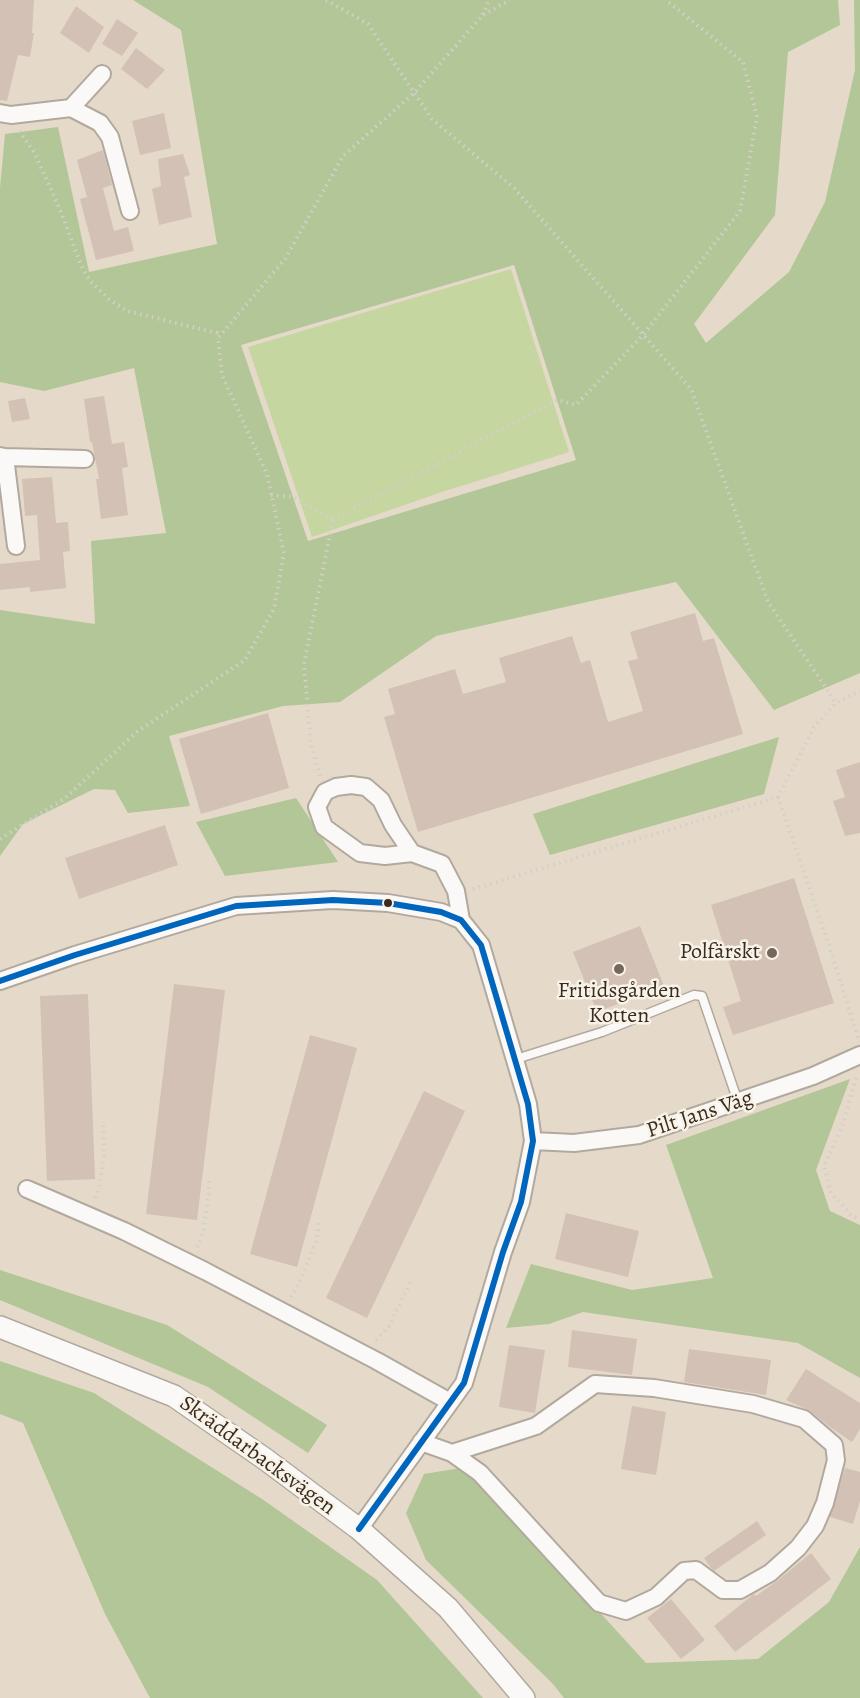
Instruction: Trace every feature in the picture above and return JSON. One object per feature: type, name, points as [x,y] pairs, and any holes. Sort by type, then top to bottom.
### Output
[{"type":"street","points":[[71,108],[102,74]]},
{"type":"street","points":[[5,114],[71,108],[100,123],[110,137],[130,211]]},
{"type":"street","points":[[16,546],[2,456],[85,459]]},
{"type":"street","points":[[359,1529],[464,1383],[503,1252],[521,1202],[533,1141],[528,1104],[481,945],[461,920],[456,891],[442,864],[412,853],[385,856],[360,853],[324,827],[317,807],[325,792],[336,786],[366,787],[381,800],[393,825],[412,853]]},
{"type":"street","points":[[0,981],[75,955],[236,906],[333,900],[377,903],[441,912],[461,920]]},
{"type":"street","name":"Pilt Jans Väg","points":[[533,1141],[574,1143],[639,1135],[813,1076],[860,1055]]},
{"type":"street","points":[[27,1189],[190,1264],[283,1311],[450,1402]]},
{"type":"street","name":"Skräddarbacksvägen","points":[[0,1327],[174,1396],[265,1459],[359,1529],[448,1608],[524,1698]]},
{"type":"street","points":[[421,1442],[452,1453],[480,1473],[599,1603],[626,1611],[656,1597],[684,1571],[696,1570],[723,1590],[740,1590],[770,1573],[798,1548],[815,1526],[825,1503],[836,1460],[834,1445],[804,1419],[753,1404],[654,1388],[595,1384],[537,1426],[452,1453]]},
{"type":"lane","points":[[516,1059],[602,1032],[694,995],[702,996],[738,1102]]},
{"type":"path","points":[[326,0],[368,24],[432,119],[514,188],[691,389],[768,602],[836,703]]},
{"type":"path","points":[[483,15],[489,0]]},
{"type":"path","points":[[218,338],[285,259],[343,156],[414,93],[483,15],[510,0]]},
{"type":"path","points":[[333,520],[557,400],[576,405],[643,335],[740,211],[757,117],[744,62],[666,0]]},
{"type":"path","points":[[0,839],[64,799],[138,731],[244,660],[274,609],[284,553],[267,474],[222,375],[218,333],[127,311],[109,299],[90,281],[81,265],[59,207],[34,152],[5,114]]},
{"type":"path","points":[[271,495],[293,497],[333,520]]},
{"type":"path","points":[[325,792],[311,744],[304,664],[333,520]]},
{"type":"path","points":[[456,891],[476,889],[778,797],[814,728],[836,703],[860,690]]},
{"type":"path","points":[[778,797],[829,945],[860,1045]]},
{"type":"path","points":[[857,1074],[843,1124],[824,1166],[831,1193],[852,1216],[860,1219]]},
{"type":"path","points":[[88,1216],[100,1184],[104,1156],[103,1123]]},
{"type":"path","points":[[190,1264],[203,1233],[210,1192],[209,1177]]},
{"type":"path","points":[[283,1311],[302,1277],[317,1239],[319,1222]]},
{"type":"path","points":[[364,1354],[389,1326],[411,1281]]},
{"type":"green space","points":[[133,0],[838,0],[840,25],[788,52],[775,215],[694,324],[706,343],[789,272],[825,202],[855,70],[854,0],[860,0],[860,673],[774,710],[676,582],[436,636],[340,702],[283,706],[169,736],[190,806],[128,813],[115,790],[94,789],[23,824],[0,856],[0,610],[95,624],[91,541],[166,533],[134,368],[44,391],[0,382],[0,188],[5,134],[58,127],[89,272],[217,244],[181,30]],"holes":[[[514,265],[576,460],[308,541],[241,345]]]},
{"type":"green space","points":[[511,269],[569,452],[442,492],[312,537],[248,347]]},
{"type":"green space","points":[[779,737],[764,794],[550,855],[533,814]]},
{"type":"green space","points":[[296,798],[338,862],[225,876],[196,822]]},
{"type":"green space","points":[[850,1079],[816,1170],[830,1211],[860,1225],[860,1378],[798,1343],[583,1312],[549,1324],[506,1328],[531,1264],[632,1290],[713,1278],[666,1145]]},
{"type":"green space","points":[[0,1270],[167,1325],[327,1425],[308,1453],[208,1387],[0,1300]]},
{"type":"green space","points":[[0,1361],[94,1393],[262,1499],[377,1580],[483,1698],[150,1698],[105,1614],[23,1423],[0,1414]]},
{"type":"green space","points":[[467,1467],[646,1663],[758,1659],[829,1602],[860,1547],[860,1698],[564,1698],[553,1684],[426,1560],[406,1513],[424,1474]]},
{"type":"building","points":[[0,0],[34,0],[32,33],[34,33],[30,57],[18,55],[7,101],[0,100]]},
{"type":"building","points":[[76,6],[104,27],[89,53],[60,33]]},
{"type":"building","points":[[117,19],[138,33],[122,56],[102,44]]},
{"type":"building","points":[[136,48],[165,70],[147,89],[121,69]]},
{"type":"building","points":[[164,113],[171,148],[140,155],[132,121]]},
{"type":"building","points":[[103,150],[112,185],[103,188],[114,231],[128,227],[134,251],[96,260],[80,199],[87,197],[77,160]]},
{"type":"building","points":[[183,154],[190,175],[184,177],[192,217],[159,225],[152,189],[161,186],[158,159]]},
{"type":"building","points":[[104,396],[112,444],[124,442],[128,467],[122,468],[128,515],[101,519],[96,479],[99,479],[92,442],[90,442],[84,399]]},
{"type":"building","points":[[25,398],[30,419],[12,422],[8,401]]},
{"type":"building","points":[[52,477],[56,523],[68,522],[70,551],[63,552],[66,588],[30,592],[30,587],[0,590],[0,564],[40,560],[37,515],[25,516],[22,479]]},
{"type":"building","points":[[695,613],[703,641],[714,638],[743,734],[418,832],[384,717],[395,714],[388,689],[455,669],[463,694],[506,682],[499,658],[572,636],[581,663],[590,660],[608,722],[643,711],[628,661],[638,659],[630,632]]},
{"type":"building","points":[[268,713],[289,788],[201,814],[179,739]]},
{"type":"building","points":[[860,762],[860,833],[845,836],[833,801],[845,797],[836,770]]},
{"type":"building","points":[[165,825],[178,865],[79,899],[65,858]]},
{"type":"building","name":"Polfärskt","points":[[794,878],[834,1003],[733,1035],[723,1007],[741,1001],[711,905]]},
{"type":"building","name":"Fritidsgården Kotten","points":[[640,926],[664,986],[597,1012],[573,952]]},
{"type":"building","points":[[174,984],[225,990],[197,1220],[146,1214]]},
{"type":"building","points":[[88,994],[95,1179],[47,1181],[40,996]]},
{"type":"building","points":[[310,1035],[357,1048],[297,1267],[250,1254]]},
{"type":"building","points":[[424,1091],[465,1111],[367,1318],[326,1298]]},
{"type":"building","points":[[566,1213],[639,1231],[628,1277],[555,1259]]},
{"type":"building","points":[[572,1330],[637,1339],[632,1375],[568,1367]]},
{"type":"building","points":[[509,1345],[545,1350],[535,1413],[499,1407]]},
{"type":"building","points":[[689,1349],[771,1360],[766,1395],[684,1382]]},
{"type":"building","points":[[806,1369],[860,1403],[860,1429],[852,1442],[810,1411],[786,1400]]},
{"type":"building","points":[[632,1406],[666,1412],[656,1475],[621,1469]]},
{"type":"building","points":[[845,1468],[860,1472],[860,1501],[853,1524],[830,1517]]},
{"type":"building","points":[[757,1521],[766,1535],[714,1571],[704,1558]]},
{"type":"building","points":[[811,1553],[831,1579],[735,1652],[714,1626],[754,1594],[756,1596],[777,1581]]},
{"type":"building","points":[[671,1599],[705,1640],[681,1659],[647,1618]]},
{"type":"transit line","points":[[0,981],[75,955],[236,906],[333,900],[388,903],[441,912],[461,920],[481,945],[528,1104],[533,1141],[521,1202],[503,1252],[464,1383],[359,1529]]},
{"type":"place","name":"Polfärskt","points":[[772,953]]},
{"type":"place","name":"Fritidsgården Kotten","points":[[619,969]]}]
